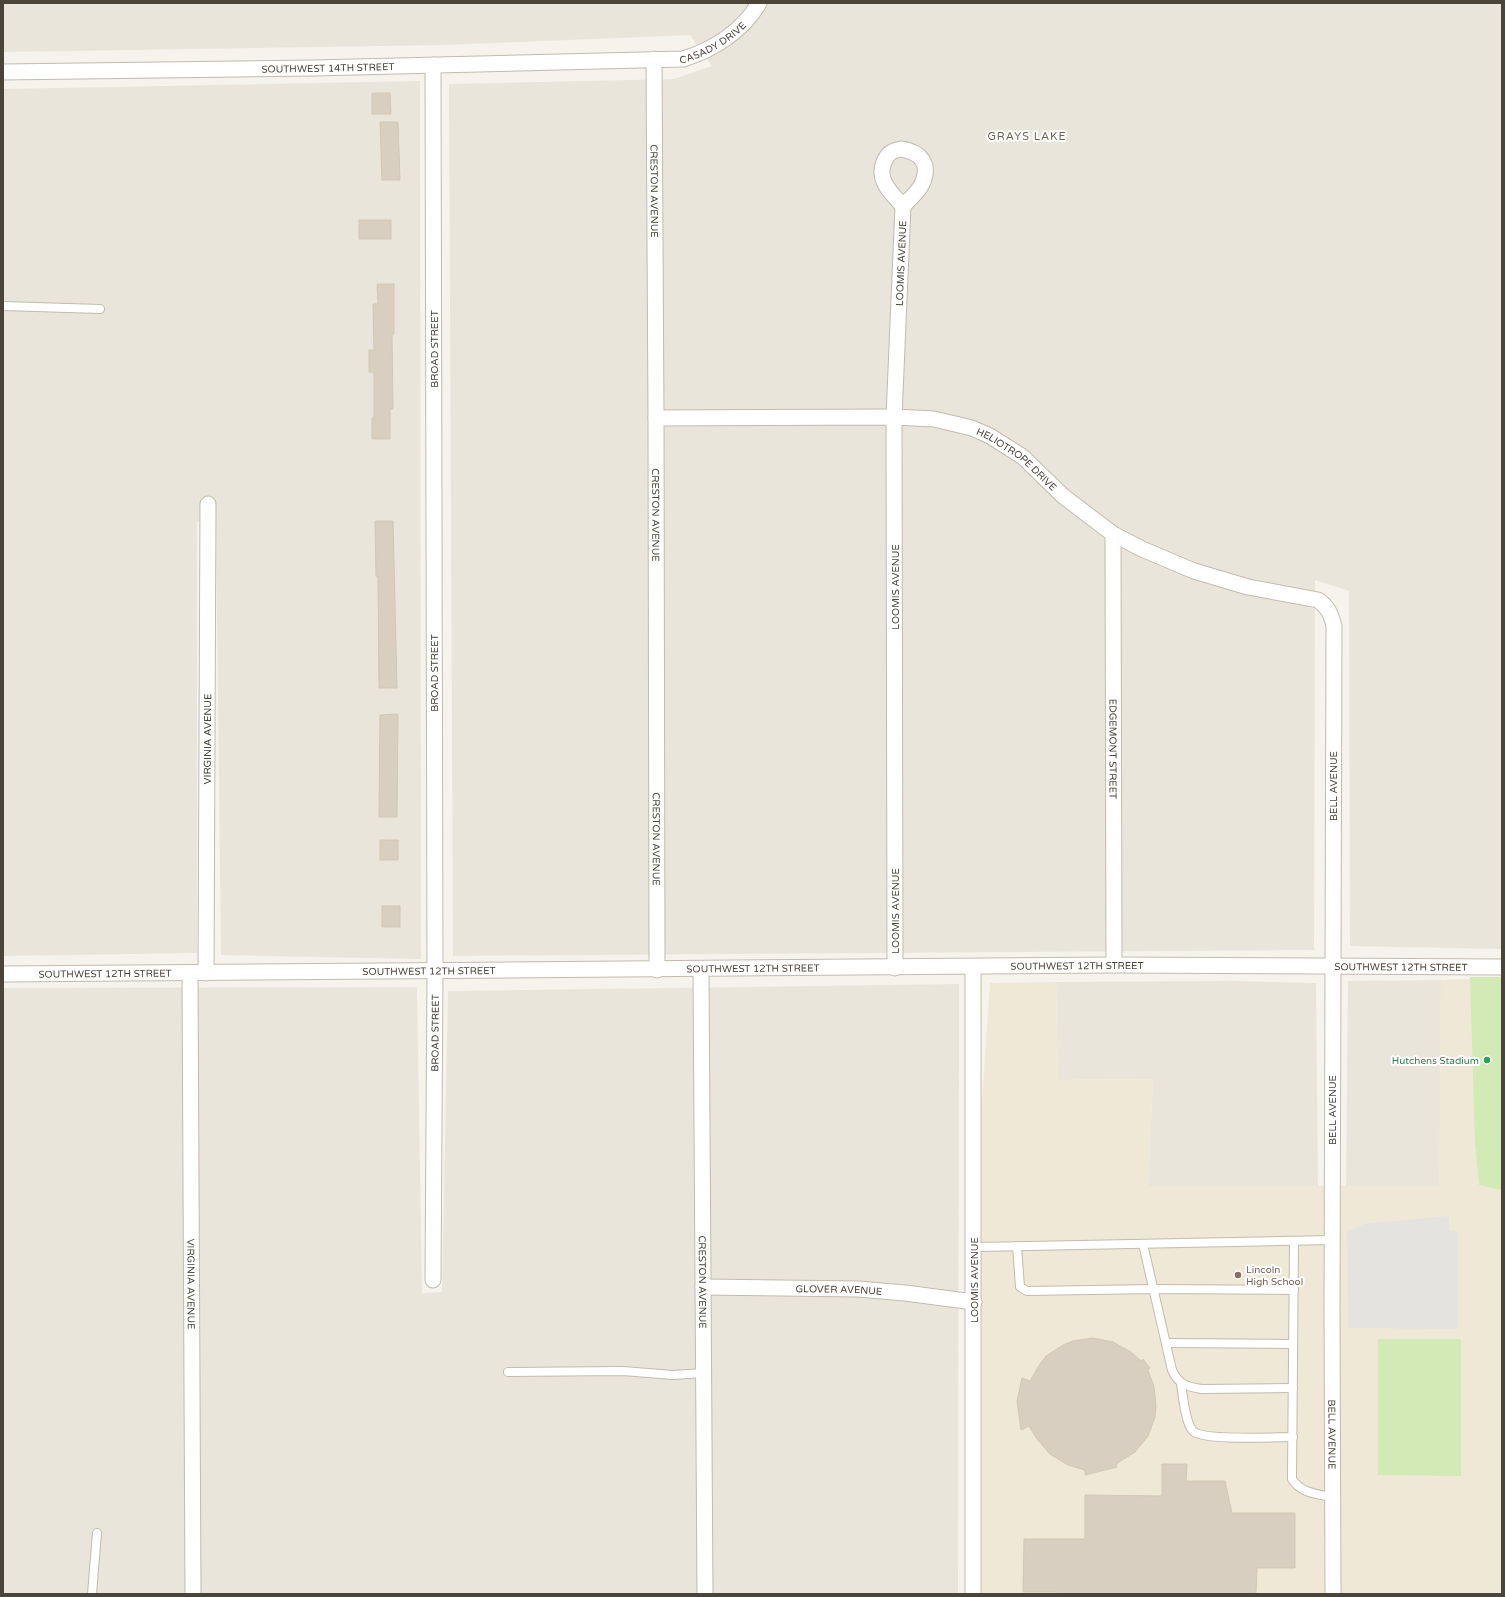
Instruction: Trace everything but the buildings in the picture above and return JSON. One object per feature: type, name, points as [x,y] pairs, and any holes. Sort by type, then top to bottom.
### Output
[{"type":"street","name":"CASADY DRIVE","points":[[654,59],[683,59],[709,50],[729,36],[747,19],[759,3]]},
{"type":"street","name":"SOUTHWEST 14TH STREET","points":[[3,72],[433,65],[654,59]]},
{"type":"street","name":"CRESTON AVENUE","points":[[654,59],[657,970]]},
{"type":"street","name":"BROAD STREET","points":[[433,65],[435,972],[433,1280]]},
{"type":"street","name":"LOOMIS AVENUE","points":[[895,968],[894,417],[903,206]]},
{"type":"street","name":"HELIOTROPE DRIVE","points":[[656,418],[894,417],[934,419],[972,428],[990,436],[1023,457],[1063,496],[1113,534],[1142,549],[1194,571],[1248,587],[1318,600],[1325,605],[1330,612],[1334,626]]},
{"type":"street","name":"VIRGINIA AVENUE","points":[[206,973],[208,504]]},
{"type":"street","name":"EDGEMONT STREET","points":[[1113,534],[1114,965]]},
{"type":"street","name":"BELL AVENUE","points":[[1332,1594],[1334,626]]},
{"type":"street","name":"SOUTHWEST 12TH STREET","points":[[3,974],[701,970],[1114,965],[1502,967]]},
{"type":"street","name":"LOOMIS AVENUE","points":[[973,967],[974,1594]]},
{"type":"street","name":"CRESTON AVENUE","points":[[701,970],[705,1594]]},
{"type":"street","name":"VIRGINIA AVENUE","points":[[190,973],[193,1594]]},
{"type":"street","name":"GLOVER AVENUE","points":[[703,1287],[858,1289],[905,1293],[974,1302]]},
{"type":"lane","points":[[3,306],[100,309]]},
{"type":"lane","points":[[974,1247],[1332,1240]]},
{"type":"lane","points":[[1294,1241],[1292,1479],[1296,1486],[1304,1491],[1332,1497]]},
{"type":"lane","points":[[1143,1244],[1172,1370],[1181,1384],[1202,1390],[1293,1388]]},
{"type":"lane","points":[[1017,1246],[1020,1287],[1027,1291],[1154,1289],[1294,1290]]},
{"type":"lane","points":[[1166,1343],[1293,1344]]},
{"type":"lane","points":[[508,1372],[623,1371],[673,1375],[704,1373]]},
{"type":"lane","points":[[1181,1384],[1192,1431],[1198,1435],[1217,1438],[1292,1437]]},
{"type":"lane","points":[[92,1594],[97,1534]]},
{"type":"shaded area","points":[[3,3],[1502,3],[1502,949],[1350,946],[1349,591],[1315,580],[1314,950],[453,956],[449,84],[674,79],[712,66],[690,35],[444,45],[3,52]]},
{"type":"shaded area","points":[[420,81],[421,959],[221,955],[216,522],[197,522],[197,953],[3,956],[3,89]]},
{"type":"shaded area","name":"Lincoln High School","points":[[1502,978],[1502,1594],[973,1594],[974,1219],[990,983],[1056,982],[1058,1080],[1153,1079],[1148,1186],[1439,1186],[1441,980]]},
{"type":"shaded area","points":[[1441,980],[1440,1186],[1346,1186],[1348,981]]},
{"type":"shaded area","points":[[1232,981],[1316,983],[1318,1186],[1148,1186],[1153,1079],[1058,1080],[1056,982]]},
{"type":"shaded area","points":[[959,984],[958,1594],[3,1594],[3,988],[417,987],[422,1293],[442,1292],[448,991]]},
{"type":"shaded area","points":[[1449,1216],[1449,1231],[1458,1232],[1458,1329],[1348,1328],[1347,1232],[1364,1224]]},
{"type":"green space","name":"Hutchens Stadium","points":[[1470,977],[1502,977],[1502,1190],[1479,1185],[1475,1142]]},
{"type":"green space","points":[[1378,1339],[1461,1339],[1461,1476],[1378,1475]]},
{"type":"place","name":"Hutchens Stadium","points":[[1487,1060]]},
{"type":"place","name":"Lincoln High School","points":[[1238,1275]]},
{"type":"district","name":"GRAYS LAKE","points":[[1027,136]]}]
